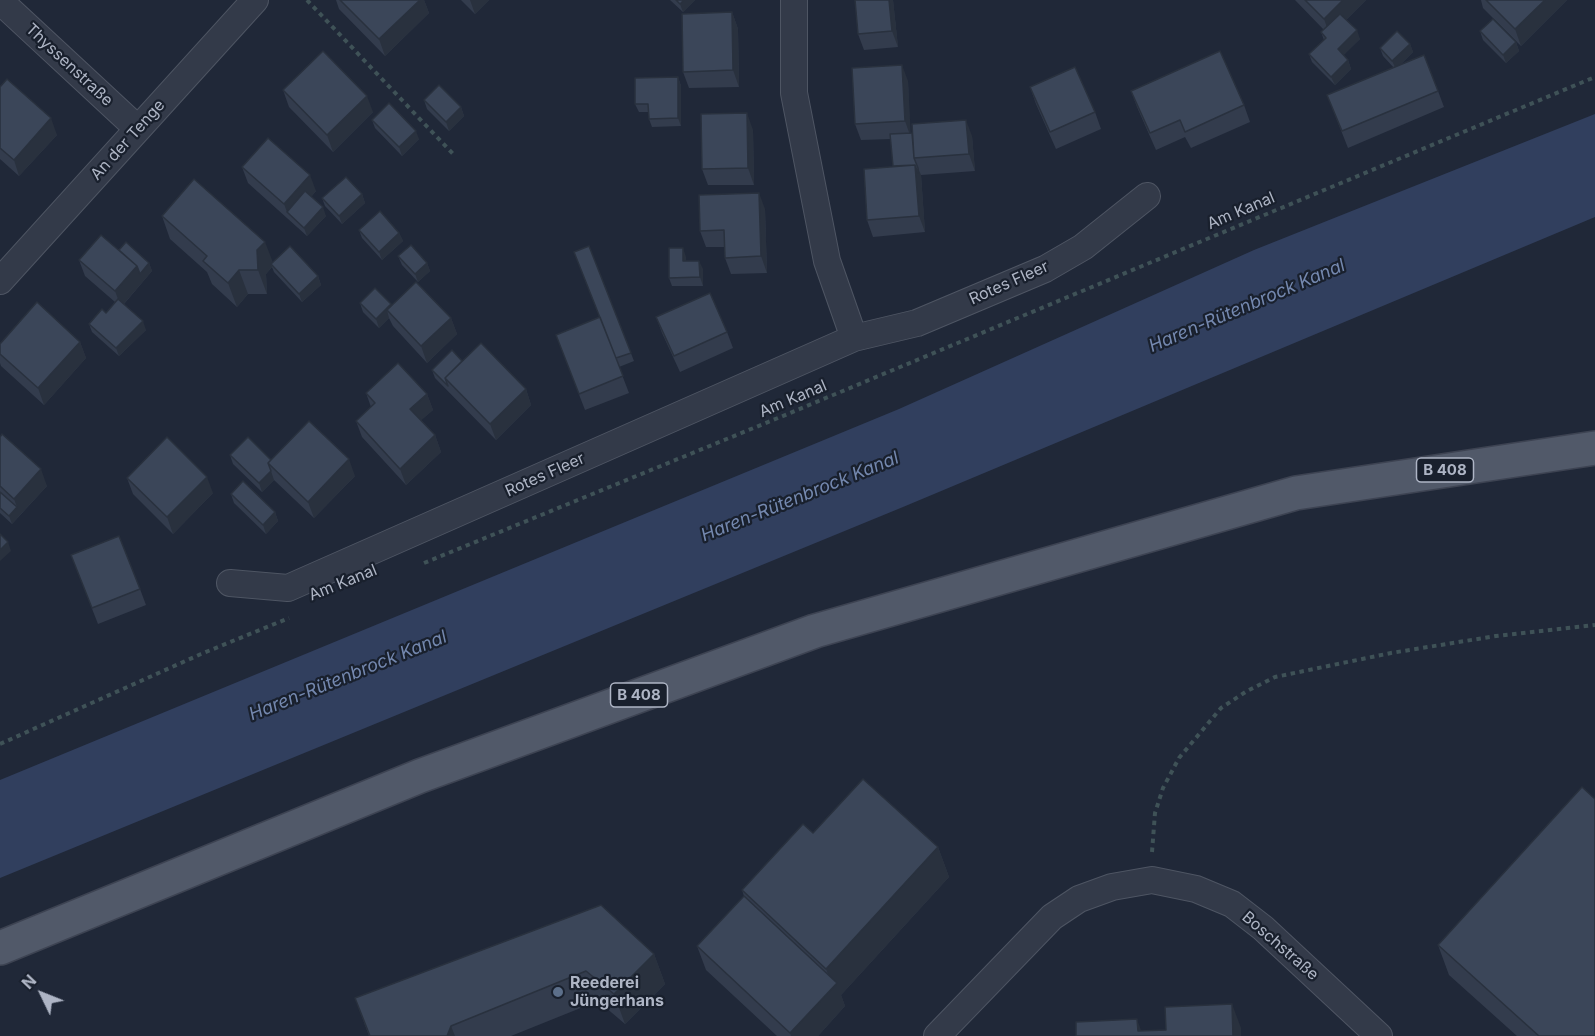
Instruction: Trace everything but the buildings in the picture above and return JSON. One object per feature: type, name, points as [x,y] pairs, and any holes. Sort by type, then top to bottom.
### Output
[{"type":"main road","name":"B 408","points":[[0,948],[420,776],[815,631],[1296,493],[1595,448]]},
{"type":"street","name":"An der Tenge","points":[[0,281],[255,0]]},
{"type":"street","points":[[794,0],[794,93],[827,261],[854,338]]},
{"type":"street","name":"Thyssenstraße","points":[[0,1],[138,129]]},
{"type":"street","name":"Rotes Fleer","points":[[230,583],[288,588],[854,338],[917,323],[1045,269],[1083,247],[1147,196]]},
{"type":"street","name":"Boschstraße","points":[[937,1036],[1052,917],[1079,899],[1112,887],[1152,880],[1196,889],[1232,904],[1263,928],[1379,1036]]},
{"type":"path","points":[[307,0],[454,155]]},
{"type":"path","name":"Am Kanal","points":[[423,564],[1595,77]]},
{"type":"path","points":[[0,744],[290,618]]},
{"type":"path","points":[[1152,880],[1155,813],[1163,788],[1179,758],[1198,733],[1221,708],[1247,691],[1275,677],[1391,653],[1496,636],[1595,625]]},
{"type":"water","name":"Haren-Rütenbrock Kanal","points":[[1595,114],[1595,217],[903,507],[0,878],[0,780],[899,409],[1254,250]]},
{"type":"place","name":"Reederei Jüngerhans","points":[[558,992]]}]
